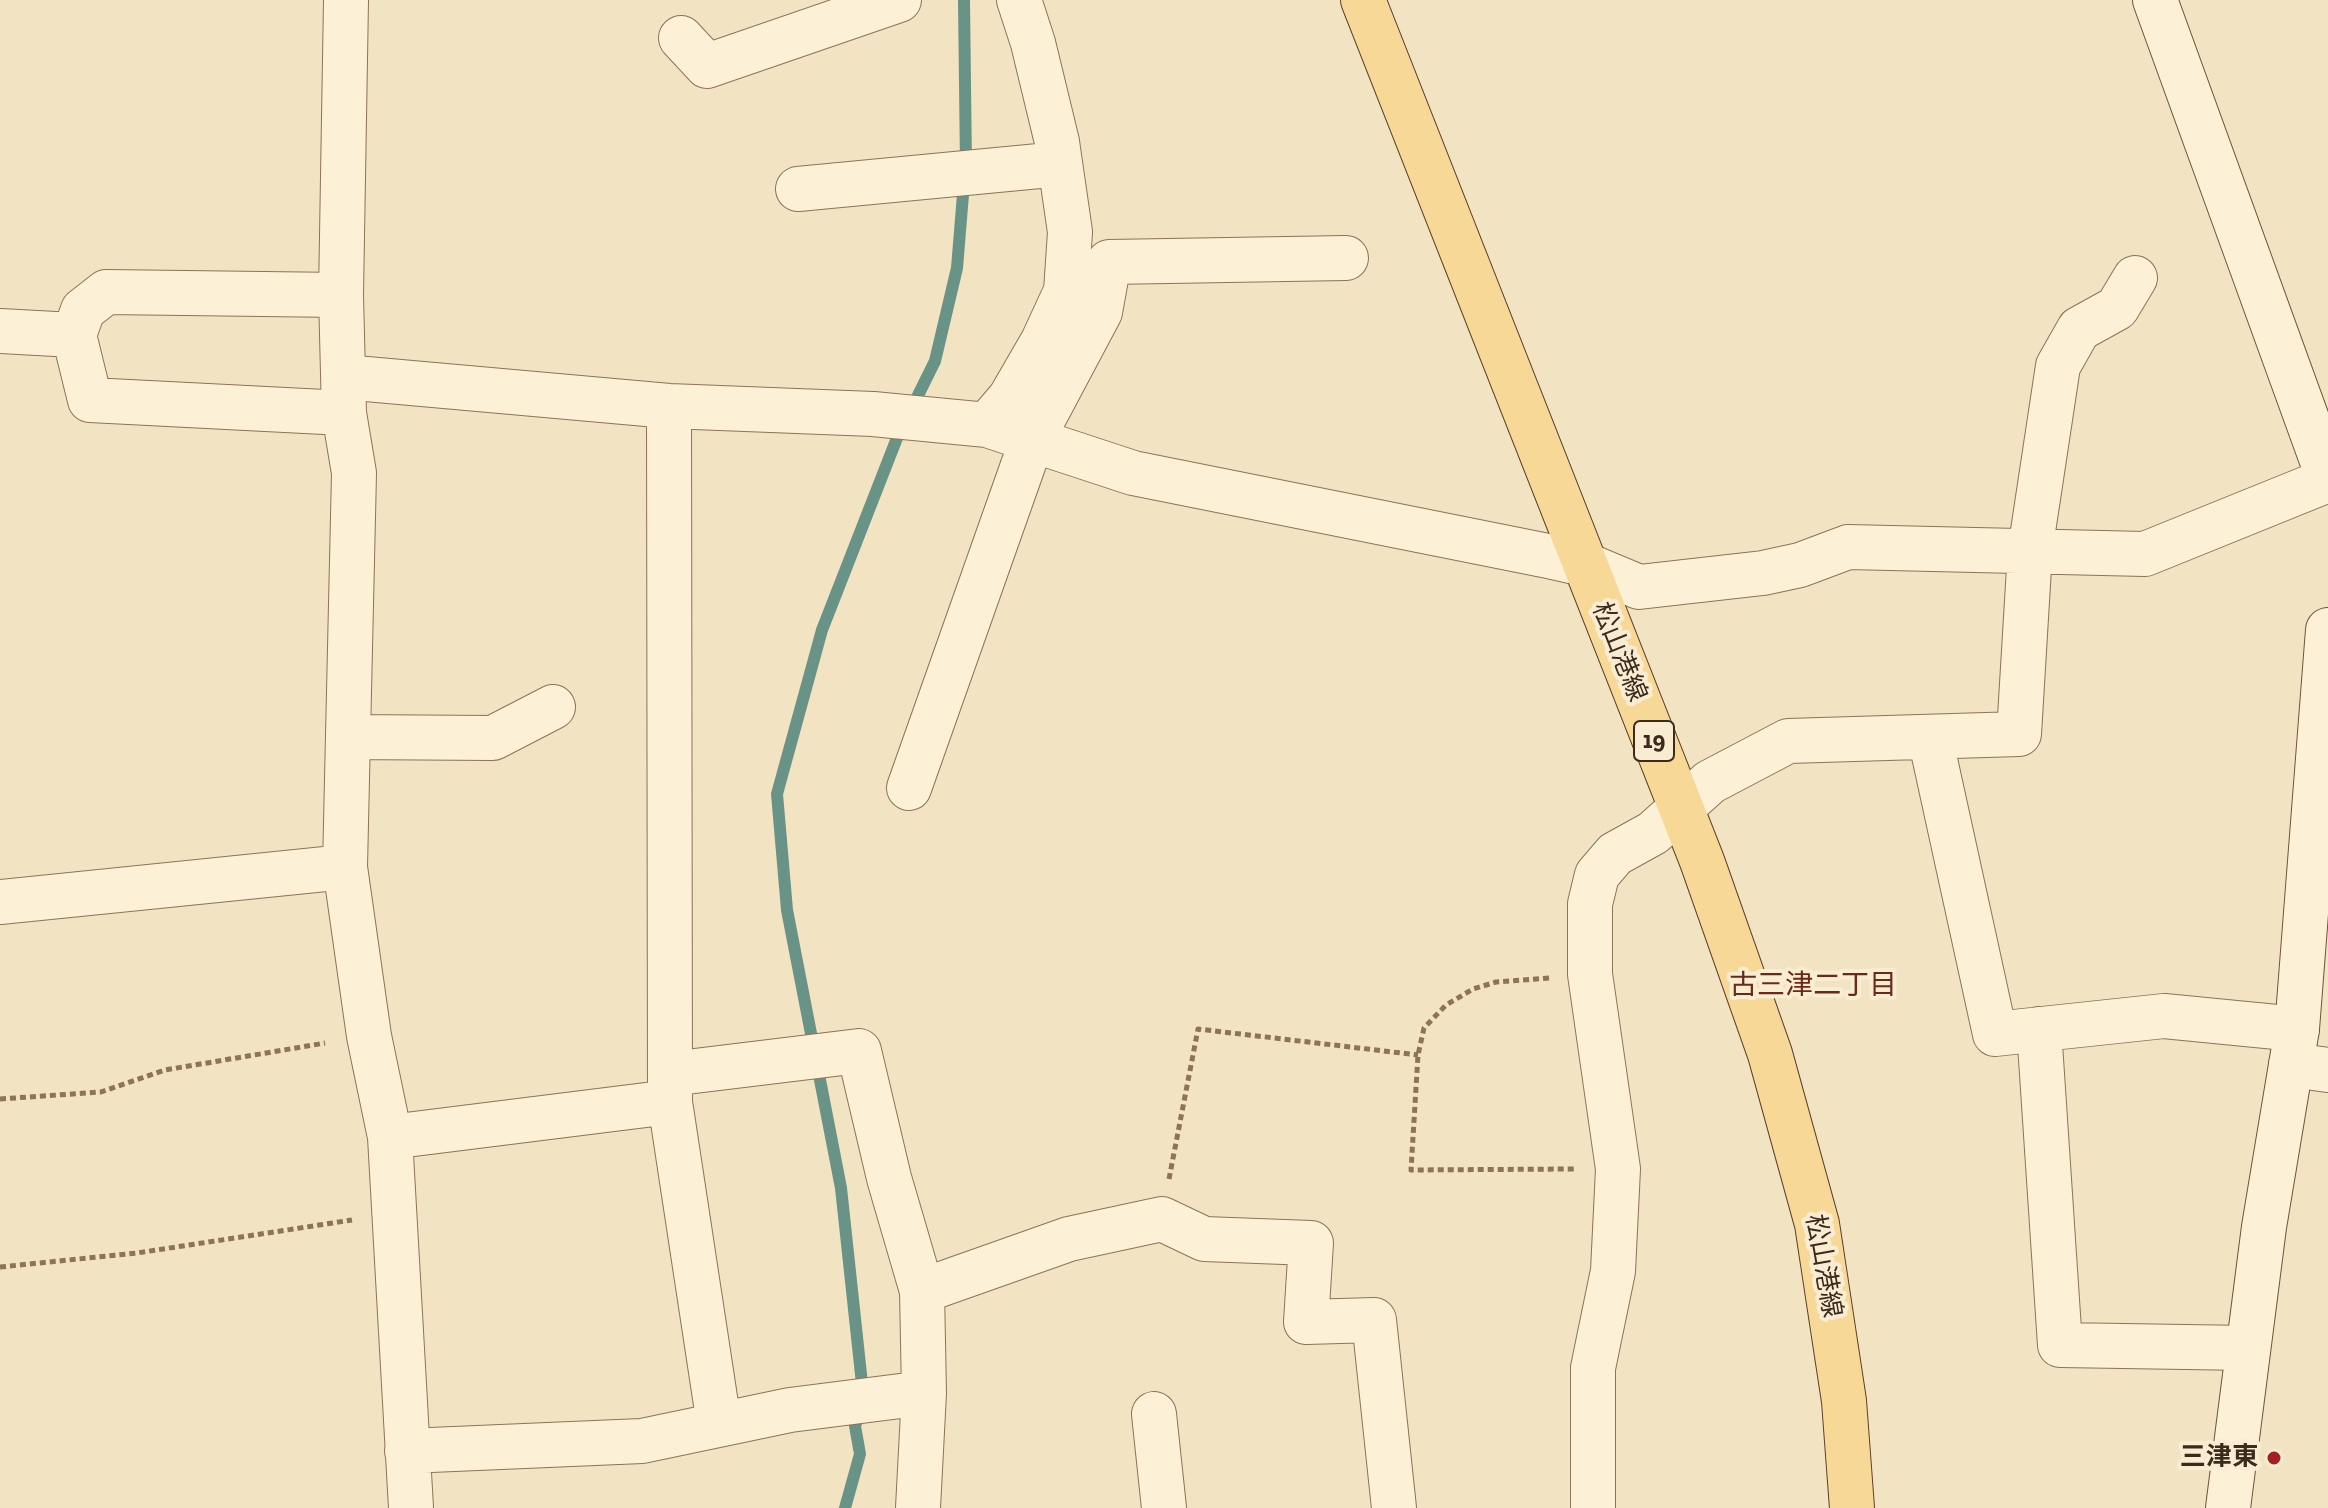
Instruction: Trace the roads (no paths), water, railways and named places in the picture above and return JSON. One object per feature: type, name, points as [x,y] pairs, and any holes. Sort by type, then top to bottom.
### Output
[{"type":"main road","name":"松山港線","points":[[1363,0],[1682,810],[1770,1054],[1817,1224],[1844,1401],[1852,1508]]},
{"type":"street","points":[[346,0],[341,295],[344,395],[354,473],[345,867],[369,1036],[390,1137],[411,1508]]},
{"type":"street","points":[[681,38],[707,66],[899,0]]},
{"type":"street","points":[[987,425],[1016,386],[1066,291],[1070,232],[1060,164],[1033,43],[1019,0]]},
{"type":"street","points":[[341,295],[106,292],[83,310],[74,335],[90,400],[344,395],[873,414],[987,425],[1133,473],[1584,564],[1639,587],[1763,573],[1800,565],[1848,547],[2145,554],[2328,479],[2155,0]]},
{"type":"street","points":[[798,189],[1060,164]]},
{"type":"street","points":[[909,788],[1032,440],[1100,312],[1109,262],[1346,258]]},
{"type":"street","points":[[1593,1508],[1593,1368],[1613,1271],[1618,1169],[1590,974],[1590,904],[1597,875],[1615,854],[1649,836],[1682,810],[1710,782],[1788,741],[2019,734],[2030,551],[2058,366],[2079,329],[2117,308],[2135,278]]},
{"type":"street","points":[[0,331],[74,335]]},
{"type":"street","points":[[669,406],[670,1088],[719,1424]]},
{"type":"street","points":[[2228,1508],[2248,1348],[2305,1055],[2328,630]]},
{"type":"street","points":[[348,737],[493,738],[553,707]]},
{"type":"street","points":[[1930,737],[1995,1034],[2164,1016],[2305,1055]]},
{"type":"street","points":[[0,902],[345,867]]},
{"type":"street","points":[[2039,1029],[2060,1345],[2248,1348]]},
{"type":"street","points":[[390,1137],[859,1051],[889,1178],[922,1291],[924,1393],[918,1508]]},
{"type":"street","points":[[922,1291],[1069,1239],[1162,1219],[1204,1239],[1311,1243],[1306,1322],[1374,1320],[1394,1508]]},
{"type":"street","points":[[407,1451],[642,1441],[790,1410],[924,1393]]},
{"type":"street","points":[[1154,1414],[1164,1508]]},
{"type":"waterway","points":[[964,0],[966,167]]},
{"type":"waterway","points":[[863,1393],[841,1188],[787,910],[777,794],[822,630],[897,438],[935,361],[957,268],[964,182]]},
{"type":"waterway","points":[[845,1508],[860,1454],[855,1426],[860,1411]]},
{"type":"place","name":"三津東","points":[[2274,1458]]},
{"type":"district","name":"古三津二丁目","points":[[1813,986]]}]
